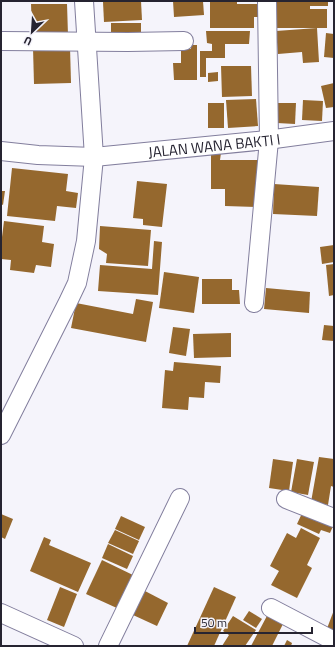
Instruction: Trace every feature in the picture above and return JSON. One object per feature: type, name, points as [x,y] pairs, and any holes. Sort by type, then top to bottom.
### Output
[{"type":"street","points":[[1,436],[77,283],[86,241],[94,157],[84,1]]},
{"type":"street","points":[[254,303],[269,140],[267,1]]},
{"type":"street","points":[[1,41],[87,42],[184,40]]},
{"type":"street","name":"JALAN WANA BAKTI I","points":[[1,151],[38,155],[94,157],[269,140],[334,131]]},
{"type":"street","points":[[108,646],[180,498]]},
{"type":"street","points":[[286,499],[334,518]]},
{"type":"street","points":[[271,608],[334,641]]},
{"type":"street","points":[[1,613],[74,646]]},
{"type":"building","points":[[141,1],[142,20],[104,22],[103,2]]},
{"type":"building","points":[[173,1],[203,1],[204,15],[174,17]]},
{"type":"building","points":[[210,1],[237,1],[237,4],[260,4],[260,17],[254,17],[254,28],[210,28]]},
{"type":"building","points":[[272,1],[328,1],[328,6],[310,6],[310,9],[327,9],[327,28],[274,28]]},
{"type":"building","points":[[31,4],[67,4],[68,35],[32,35]]},
{"type":"building","points":[[111,23],[141,23],[141,32],[111,32]]},
{"type":"building","points":[[317,28],[319,62],[303,63],[302,52],[278,54],[276,31]]},
{"type":"building","points":[[206,31],[250,31],[249,44],[225,44],[225,58],[206,58],[206,77],[200,77],[200,51],[212,51],[212,44],[207,43]]},
{"type":"building","points":[[326,33],[334,34],[334,58],[324,57]]},
{"type":"building","points":[[191,45],[197,45],[197,80],[174,80],[173,63],[181,63],[181,49],[191,49]]},
{"type":"building","points":[[70,47],[71,83],[34,84],[33,48]]},
{"type":"building","points":[[221,66],[251,66],[252,96],[222,97]]},
{"type":"building","points":[[218,72],[218,81],[208,82],[208,73]]},
{"type":"building","points":[[334,83],[334,107],[326,108],[321,86]]},
{"type":"building","points":[[256,99],[258,126],[228,128],[226,100]]},
{"type":"building","points":[[303,100],[323,101],[322,121],[302,120]]},
{"type":"building","points":[[208,103],[224,103],[224,128],[208,128]]},
{"type":"building","points":[[277,103],[296,103],[295,124],[277,123]]},
{"type":"building","points":[[211,153],[221,153],[220,160],[258,160],[257,207],[225,206],[225,189],[211,189]]},
{"type":"building","points":[[12,168],[68,174],[66,191],[78,193],[76,208],[57,206],[55,221],[7,216]]},
{"type":"building","points":[[137,181],[167,184],[162,227],[143,225],[143,219],[133,218]]},
{"type":"building","points":[[274,184],[319,187],[317,216],[273,214]]},
{"type":"building","points":[[1,191],[5,191],[3,205],[1,204]]},
{"type":"building","points":[[4,221],[44,226],[42,242],[54,244],[51,267],[36,265],[34,273],[10,270],[11,260],[1,259]]},
{"type":"building","points":[[100,226],[151,230],[148,266],[106,263],[107,254],[99,249]]},
{"type":"building","points":[[154,241],[162,242],[158,295],[98,291],[100,265],[152,269]]},
{"type":"building","points":[[334,245],[334,262],[322,264],[320,247]]},
{"type":"building","points":[[334,264],[334,295],[329,296],[326,265]]},
{"type":"building","points":[[164,272],[199,277],[194,313],[159,308]]},
{"type":"building","points":[[202,279],[232,279],[232,290],[239,290],[240,304],[202,304]]},
{"type":"building","points":[[266,288],[310,292],[309,313],[264,309]]},
{"type":"building","points":[[136,299],[153,302],[146,342],[71,328],[76,303],[133,314]]},
{"type":"building","points":[[324,325],[334,326],[334,341],[322,340]]},
{"type":"building","points":[[173,327],[190,329],[186,356],[169,353]]},
{"type":"building","points":[[231,333],[231,357],[194,358],[193,334]]},
{"type":"building","points":[[174,362],[221,366],[220,383],[205,382],[204,398],[189,397],[188,410],[162,408],[165,370],[173,371]]},
{"type":"building","points":[[319,457],[334,459],[334,487],[331,486],[328,505],[311,502]]},
{"type":"building","points":[[273,459],[293,462],[289,491],[269,488]]},
{"type":"building","points":[[297,459],[314,462],[308,495],[291,492]]},
{"type":"building","points":[[304,509],[334,524],[330,533],[321,530],[319,534],[297,524]]},
{"type":"building","points":[[1,514],[13,519],[5,539],[1,537]]},
{"type":"building","points":[[121,516],[145,527],[139,540],[115,529]]},
{"type":"building","points":[[301,528],[320,538],[307,565],[312,568],[297,598],[271,585],[279,571],[270,566],[287,533],[296,538]]},
{"type":"building","points":[[115,530],[139,541],[133,554],[108,543]]},
{"type":"building","points":[[44,537],[51,540],[49,545],[91,563],[78,592],[30,571]]},
{"type":"building","points":[[108,544],[133,556],[127,569],[102,558]]},
{"type":"building","points":[[102,560],[135,576],[119,609],[86,594]]},
{"type":"building","points":[[60,587],[77,594],[64,627],[47,620]]},
{"type":"building","points":[[214,587],[236,597],[214,646],[187,646]]},
{"type":"building","points":[[145,591],[168,603],[157,626],[133,615]]},
{"type":"building","points":[[334,610],[334,634],[326,631]]},
{"type":"building","points":[[249,611],[262,619],[256,628],[243,620]]},
{"type":"building","points":[[268,614],[284,622],[272,646],[251,646]]},
{"type":"building","points":[[233,616],[256,630],[245,646],[222,646],[229,635],[223,631]]},
{"type":"building","points":[[287,640],[292,643],[291,646],[284,646]]}]
